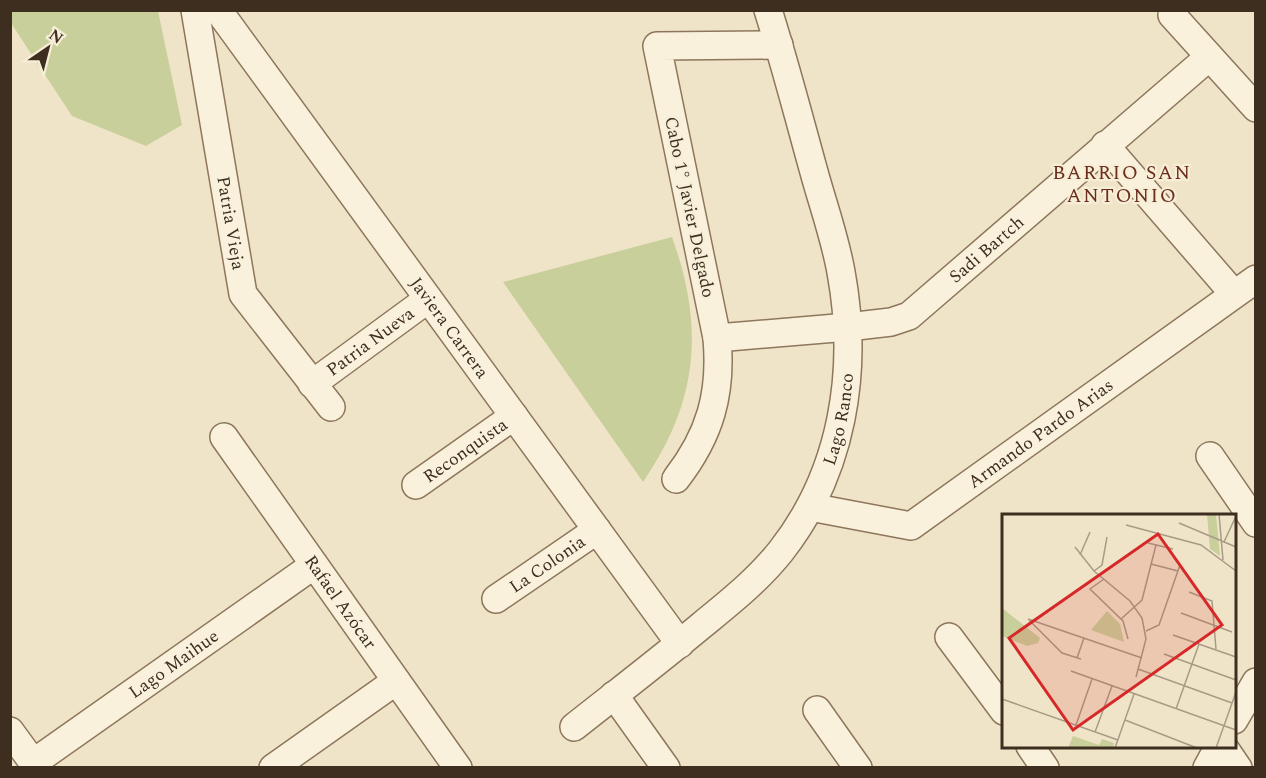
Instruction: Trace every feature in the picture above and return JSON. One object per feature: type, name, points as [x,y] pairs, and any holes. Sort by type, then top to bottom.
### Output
[{"type":"street","name":"Patria Vieja","points":[[195,10],[243,294],[331,407]]},
{"type":"street","name":"Javiera Carrera","points":[[218,10],[680,644]]},
{"type":"street","name":"Lago Ranco","points":[[574,727],[680,644],[763,571],[786,544],[810,507],[831,457],[842,418],[849,358],[848,327],[841,272],[768,10]]},
{"type":"street","points":[[1172,15],[1256,108]]},
{"type":"street","name":"Cabo 1° Javier Delgado","points":[[676,479],[698,447],[713,410],[719,375],[717,338],[657,46],[778,45]]},
{"type":"street","name":"Sadi Bartch","points":[[717,338],[848,327],[891,322],[909,316],[920,309],[1105,145],[1209,57]]},
{"type":"street","points":[[1105,145],[1245,287]]},
{"type":"street","name":"Armando Pardo Arias","points":[[810,507],[911,526],[1245,287]]},
{"type":"street","name":"Patria Nueva","points":[[312,384],[428,299]]},
{"type":"street","name":"Reconquista","points":[[416,485],[514,416]]},
{"type":"street","name":"Rafael Azócar","points":[[224,437],[458,768]]},
{"type":"street","points":[[1210,456],[1256,523]]},
{"type":"street","name":"La Colonia","points":[[496,599],[597,530]]},
{"type":"street","name":"Lago Maihue","points":[[35,765],[314,565]]},
{"type":"street","points":[[949,637],[1002,708]]},
{"type":"street","points":[[273,768],[396,681]]},
{"type":"street","points":[[1236,717],[1256,682]]},
{"type":"street","points":[[614,695],[666,768]]},
{"type":"street","points":[[817,710],[858,768]]},
{"type":"street","points":[[10,731],[35,765]]},
{"type":"street","points":[[1031,748],[1045,768]]},
{"type":"street","points":[[1207,768],[1220,748]]},
{"type":"street","points":[[1222,748],[1238,768]]},
{"type":"green space","points":[[10,11],[158,11],[182,125],[146,146],[72,116],[11,23]]},
{"type":"green space","points":[[672,237],[689,302],[692,333],[690,364],[685,393],[675,423],[643,482],[503,282]]},
{"type":"district","name":"BARRIO SAN ANTONIO","points":[[1122,184]]}]
